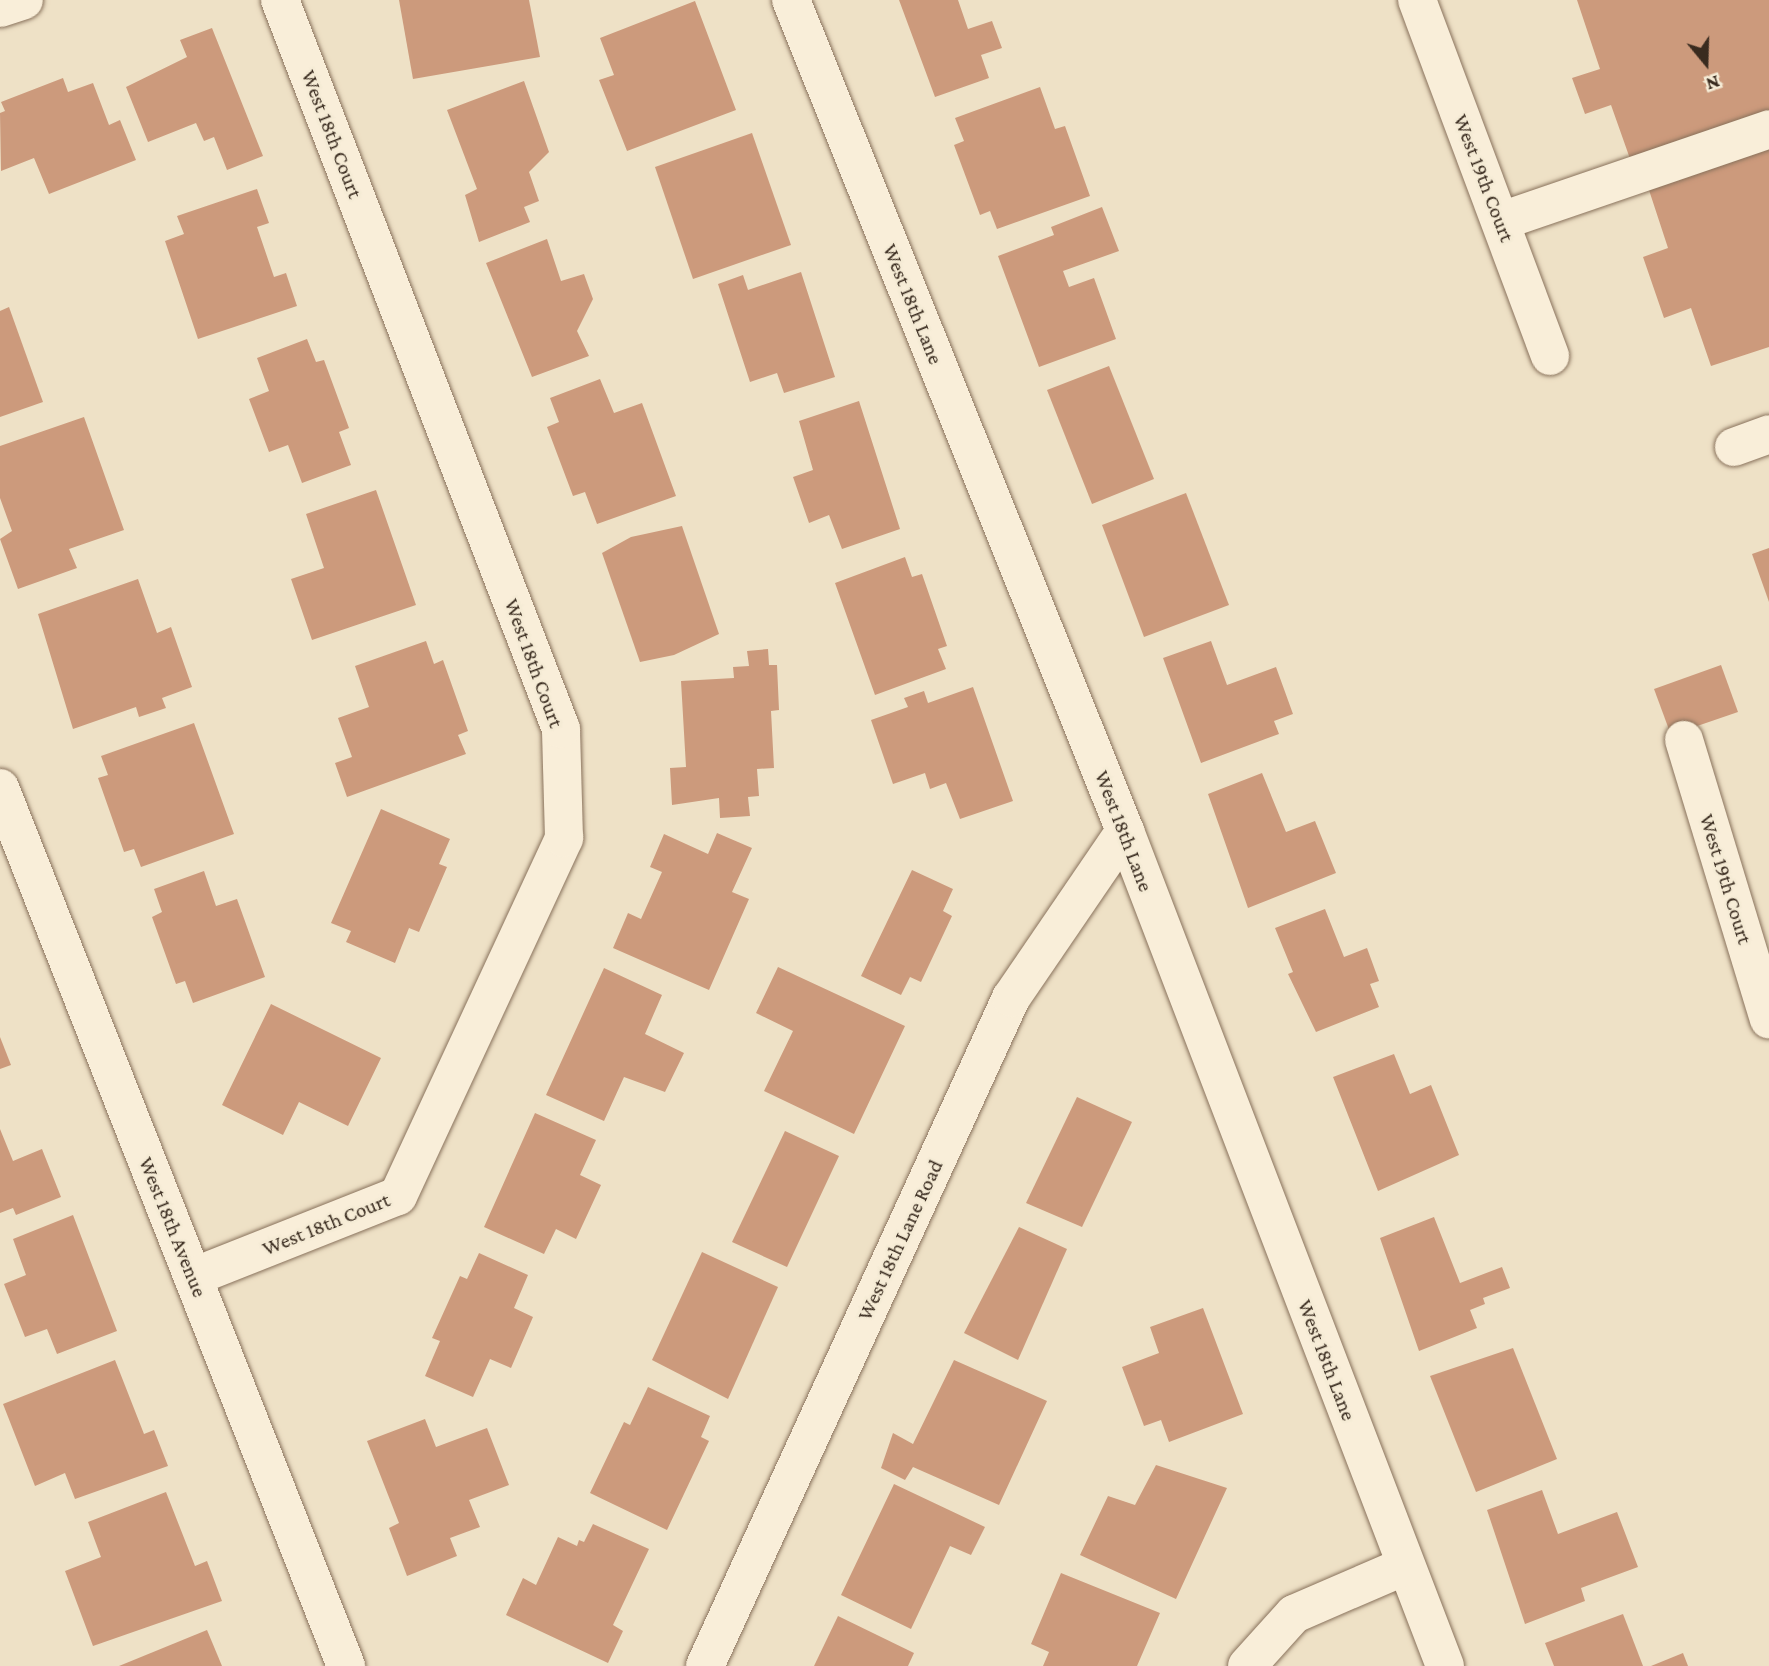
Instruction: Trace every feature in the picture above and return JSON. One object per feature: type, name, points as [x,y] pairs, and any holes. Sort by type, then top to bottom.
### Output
[{"type":"street","points":[[0,8],[24,0]]},
{"type":"street","name":"West 18th Court","points":[[193,1277],[398,1196],[564,838],[561,729],[280,0]]},
{"type":"street","name":"West 18th Lane","points":[[791,0],[1125,831],[1445,1666]]},
{"type":"street","name":"West 19th Court","points":[[1417,0],[1550,356]]},
{"type":"street","points":[[1501,222],[1769,129]]},
{"type":"street","points":[[1734,447],[1769,434]]},
{"type":"street","name":"West 19th Court","points":[[1684,740],[1769,1019]]},
{"type":"street","name":"West 18th Avenue","points":[[0,788],[346,1666]]},
{"type":"street","name":"West 18th Lane Road","points":[[705,1666],[1011,998],[1125,831]]},
{"type":"street","points":[[1247,1666],[1294,1614],[1405,1566]]},
{"type":"building","points":[[399,0],[529,0],[540,57],[413,79]]},
{"type":"building","points":[[899,0],[958,0],[968,29],[992,21],[1002,48],[981,55],[989,78],[935,97]]},
{"type":"building","points":[[1577,0],[1769,0],[1769,124],[1634,170],[1611,105],[1585,114],[1572,78],[1600,69]]},
{"type":"building","points":[[695,1],[736,110],[627,151],[599,80],[614,75],[600,38]]},
{"type":"building","points":[[212,28],[263,156],[227,170],[214,137],[204,141],[196,123],[148,142],[126,87],[187,57],[180,40]]},
{"type":"building","points":[[63,78],[68,92],[93,83],[109,125],[120,120],[136,160],[49,194],[34,158],[1,171],[0,113],[5,111],[1,102]]},
{"type":"building","points":[[524,81],[549,152],[529,172],[539,201],[524,207],[530,222],[479,242],[465,195],[477,189],[447,110]]},
{"type":"building","points":[[1040,87],[1055,129],[1065,126],[1090,196],[997,229],[990,211],[980,215],[954,145],[964,141],[955,118]]},
{"type":"building","points":[[752,133],[791,245],[693,279],[655,167]]},
{"type":"building","points":[[1769,145],[1769,347],[1711,366],[1691,308],[1664,318],[1643,257],[1668,248],[1648,187]]},
{"type":"building","points":[[257,189],[269,223],[257,227],[274,277],[286,273],[297,306],[198,339],[165,241],[184,234],[177,216]]},
{"type":"building","points":[[1102,207],[1119,251],[1063,271],[1069,287],[1094,278],[1116,339],[1039,367],[998,256],[1054,235],[1051,227]]},
{"type":"building","points":[[547,239],[561,281],[584,274],[593,299],[577,331],[589,356],[532,377],[486,263]]},
{"type":"building","points":[[801,272],[835,377],[784,393],[777,373],[750,382],[718,284],[743,275],[748,290]]},
{"type":"building","points":[[9,307],[43,402],[0,417],[0,311]]},
{"type":"building","points":[[307,339],[316,362],[324,360],[349,428],[339,432],[351,465],[302,483],[288,445],[269,452],[249,399],[269,391],[257,358]]},
{"type":"building","points":[[1109,366],[1154,479],[1092,504],[1047,390]]},
{"type":"building","points":[[600,379],[614,413],[642,403],[676,496],[597,524],[585,492],[573,496],[547,427],[559,422],[550,398]]},
{"type":"building","points":[[859,401],[900,529],[842,549],[829,515],[809,523],[793,477],[813,470],[799,421]]},
{"type":"building","points":[[84,417],[124,530],[69,549],[77,568],[18,589],[0,539],[12,531],[0,498],[0,446]]},
{"type":"building","points":[[376,490],[416,605],[312,640],[291,579],[324,568],[306,514]]},
{"type":"building","points":[[1186,493],[1229,605],[1144,637],[1102,525]]},
{"type":"building","points":[[682,526],[719,634],[674,655],[640,662],[602,553],[631,537]]},
{"type":"building","points":[[1769,548],[1769,602],[1752,554]]},
{"type":"building","points":[[905,557],[912,577],[922,574],[947,646],[938,649],[946,669],[875,695],[835,583]]},
{"type":"building","points":[[138,579],[157,633],[171,627],[192,687],[162,698],[166,708],[139,717],[136,707],[73,729],[38,614]]},
{"type":"building","points":[[426,641],[434,664],[443,660],[468,731],[458,735],[466,754],[347,797],[335,763],[352,757],[338,718],[369,707],[355,666]]},
{"type":"building","points":[[1211,641],[1227,685],[1276,667],[1293,714],[1274,721],[1279,734],[1201,763],[1163,658]]},
{"type":"building","points":[[768,649],[769,665],[777,665],[779,710],[771,711],[774,768],[757,769],[759,796],[748,797],[750,816],[720,818],[719,798],[672,805],[670,768],[686,767],[681,681],[734,678],[733,667],[749,666],[747,651]]},
{"type":"building","points":[[1721,665],[1738,712],[1671,735],[1654,689]]},
{"type":"building","points":[[973,687],[1013,801],[960,819],[946,783],[930,789],[925,773],[893,784],[871,720],[908,707],[904,698],[924,691],[928,703]]},
{"type":"building","points":[[194,723],[234,834],[141,867],[134,849],[124,852],[98,778],[108,775],[101,756]]},
{"type":"building","points":[[1262,773],[1286,832],[1315,821],[1336,873],[1248,908],[1208,794]]},
{"type":"building","points":[[381,809],[450,839],[439,864],[447,867],[419,932],[409,928],[395,963],[346,942],[351,931],[331,923]]},
{"type":"building","points":[[717,833],[752,848],[732,892],[749,899],[709,990],[613,948],[628,913],[641,919],[662,872],[650,867],[664,834],[708,854]]},
{"type":"building","points":[[912,870],[953,889],[943,911],[952,916],[921,982],[910,977],[901,995],[861,976]]},
{"type":"building","points":[[204,871],[216,906],[237,899],[265,977],[193,1003],[185,981],[176,984],[152,917],[162,912],[154,889]]},
{"type":"building","points":[[1325,909],[1344,957],[1367,948],[1379,981],[1370,984],[1379,1007],[1316,1032],[1288,974],[1293,972],[1275,928]]},
{"type":"building","points":[[778,967],[905,1026],[854,1134],[764,1091],[793,1031],[756,1013]]},
{"type":"building","points":[[604,968],[662,995],[645,1034],[684,1053],[665,1092],[624,1077],[604,1121],[546,1095]]},
{"type":"building","points":[[271,1004],[381,1058],[348,1126],[299,1102],[283,1135],[222,1105]]},
{"type":"building","points":[[0,1037],[11,1065],[0,1069]]},
{"type":"building","points":[[1394,1054],[1410,1094],[1431,1085],[1459,1155],[1378,1191],[1333,1077]]},
{"type":"building","points":[[1077,1097],[1132,1122],[1082,1227],[1026,1203]]},
{"type":"building","points":[[535,1113],[596,1140],[580,1175],[601,1185],[576,1239],[556,1229],[544,1254],[484,1227]]},
{"type":"building","points":[[0,1129],[13,1161],[42,1149],[61,1197],[16,1215],[13,1208],[0,1213]]},
{"type":"building","points":[[785,1131],[839,1156],[787,1267],[732,1242]]},
{"type":"building","points":[[73,1215],[117,1331],[57,1354],[47,1329],[25,1337],[4,1284],[26,1275],[13,1239]]},
{"type":"building","points":[[1434,1217],[1460,1283],[1502,1267],[1510,1288],[1483,1298],[1485,1304],[1470,1310],[1477,1328],[1419,1351],[1380,1238]]},
{"type":"building","points":[[1019,1227],[1067,1249],[1018,1360],[964,1333]]},
{"type":"building","points":[[702,1252],[778,1287],[728,1399],[652,1360]]},
{"type":"building","points":[[479,1253],[528,1275],[514,1308],[533,1317],[511,1368],[490,1359],[473,1397],[425,1376],[440,1341],[432,1338],[460,1276],[467,1279]]},
{"type":"building","points":[[1203,1308],[1243,1414],[1169,1442],[1161,1420],[1144,1426],[1122,1367],[1159,1353],[1150,1327]]},
{"type":"building","points":[[1513,1348],[1557,1459],[1476,1492],[1430,1376]]},
{"type":"building","points":[[115,1360],[144,1434],[154,1430],[168,1466],[75,1499],[65,1473],[35,1486],[3,1404]]},
{"type":"building","points":[[954,1360],[1047,1401],[999,1505],[913,1467],[905,1480],[881,1468],[893,1433],[913,1444]]},
{"type":"building","points":[[648,1387],[710,1416],[701,1437],[709,1441],[667,1530],[590,1493],[624,1422],[630,1425]]},
{"type":"building","points":[[425,1419],[436,1447],[487,1428],[509,1485],[469,1500],[480,1527],[450,1538],[457,1556],[407,1576],[389,1528],[399,1523],[367,1441]]},
{"type":"building","points":[[1156,1465],[1227,1488],[1176,1599],[1080,1555],[1108,1496],[1135,1505]]},
{"type":"building","points":[[894,1484],[985,1527],[971,1555],[950,1546],[911,1629],[841,1595]]},
{"type":"building","points":[[1542,1490],[1558,1534],[1617,1512],[1638,1567],[1581,1588],[1585,1601],[1525,1624],[1487,1510]]},
{"type":"building","points":[[166,1492],[195,1566],[207,1561],[222,1601],[93,1646],[65,1571],[101,1557],[88,1522]]},
{"type":"building","points":[[593,1524],[649,1549],[613,1625],[623,1631],[608,1663],[506,1615],[523,1578],[536,1585],[558,1537],[577,1546],[579,1540],[584,1542]]},
{"type":"building","points":[[1061,1573],[1160,1613],[1137,1666],[1043,1666],[1049,1652],[1031,1644]]},
{"type":"building","points":[[1623,1614],[1643,1666],[1554,1666],[1545,1643]]},
{"type":"building","points":[[838,1616],[914,1653],[908,1666],[814,1666]]},
{"type":"building","points":[[207,1630],[222,1666],[119,1666]]},
{"type":"building","points":[[1683,1653],[1688,1666],[1651,1666]]}]
